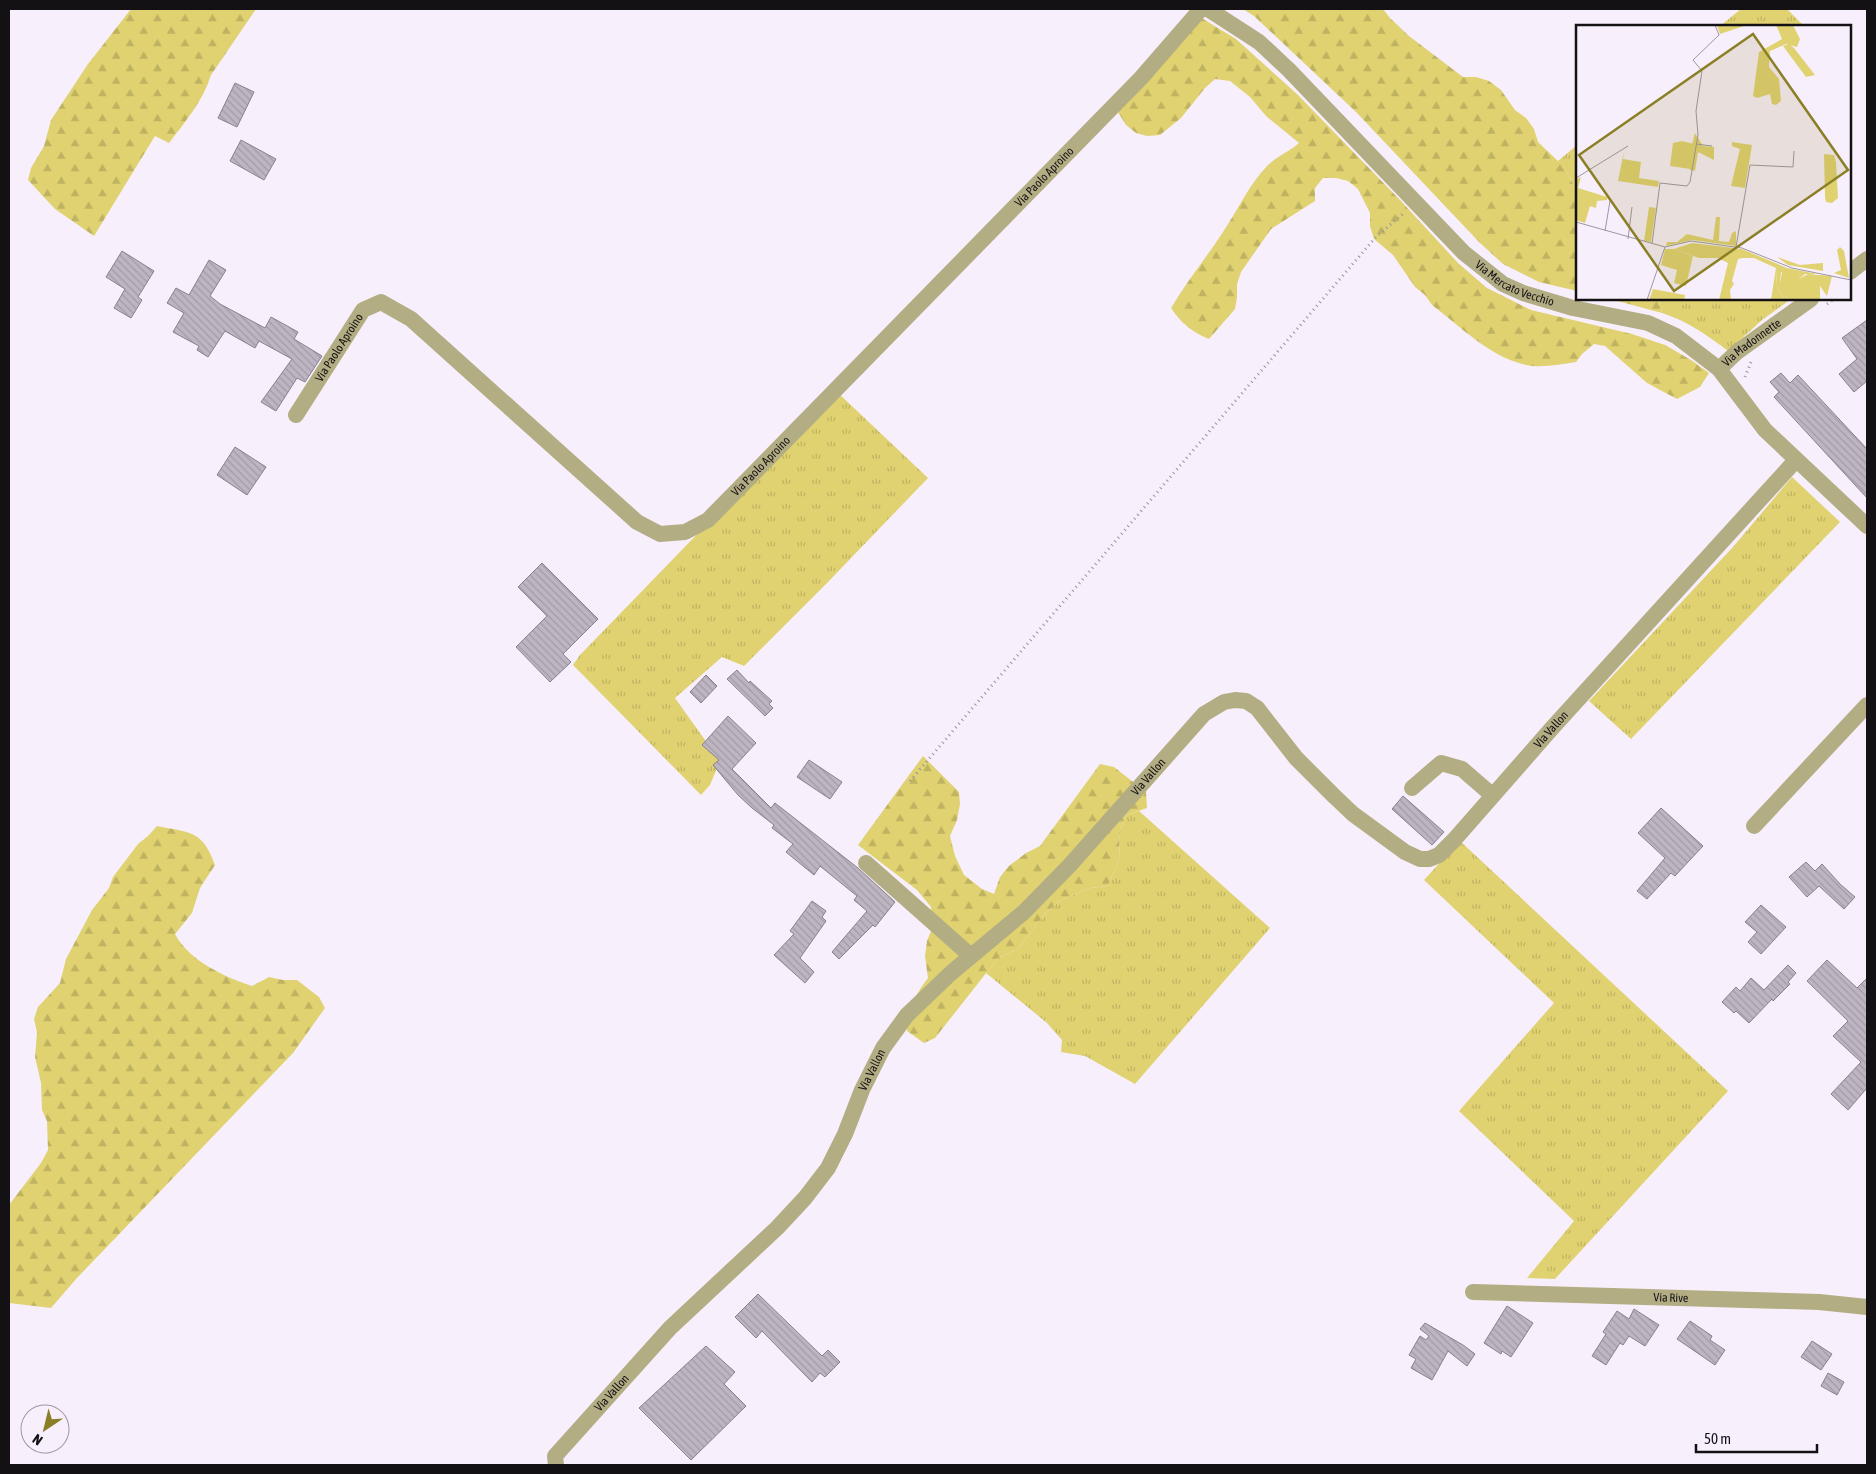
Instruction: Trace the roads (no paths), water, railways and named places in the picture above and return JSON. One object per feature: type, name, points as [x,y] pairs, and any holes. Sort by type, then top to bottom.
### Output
[{"type":"street","name":"Via Mercato Vecchio","points":[[1206,9],[1259,42],[1289,70],[1464,253],[1503,284],[1532,296],[1573,308],[1648,323],[1676,336],[1719,369],[1765,430],[1867,526]]},
{"type":"street","name":"Via Paolo Aproino","points":[[296,416],[363,310],[381,302],[411,318],[637,522],[660,534],[685,532],[708,520],[1141,78],[1206,9]]},
{"type":"street","points":[[1851,271],[1867,260]]},
{"type":"street","name":"Via Madonnette","points":[[1719,369],[1737,352],[1819,301]]},
{"type":"street","name":"Via Vallon","points":[[556,1465],[555,1456],[670,1328],[777,1228],[805,1198],[828,1168],[845,1134],[862,1090],[882,1048],[907,1015],[971,956],[1024,912],[1064,872],[1134,794],[1186,732],[1204,714],[1224,702],[1246,701],[1257,708],[1296,758],[1353,814],[1406,852],[1420,859],[1429,859],[1439,855],[1796,460]]},
{"type":"street","points":[[1754,826],[1867,705]]},
{"type":"street","points":[[1412,788],[1442,764],[1462,769],[1492,796]]},
{"type":"street","points":[[866,863],[971,956]]},
{"type":"street","name":"Via Rive","points":[[1473,1292],[1819,1302],[1867,1307]]}]
